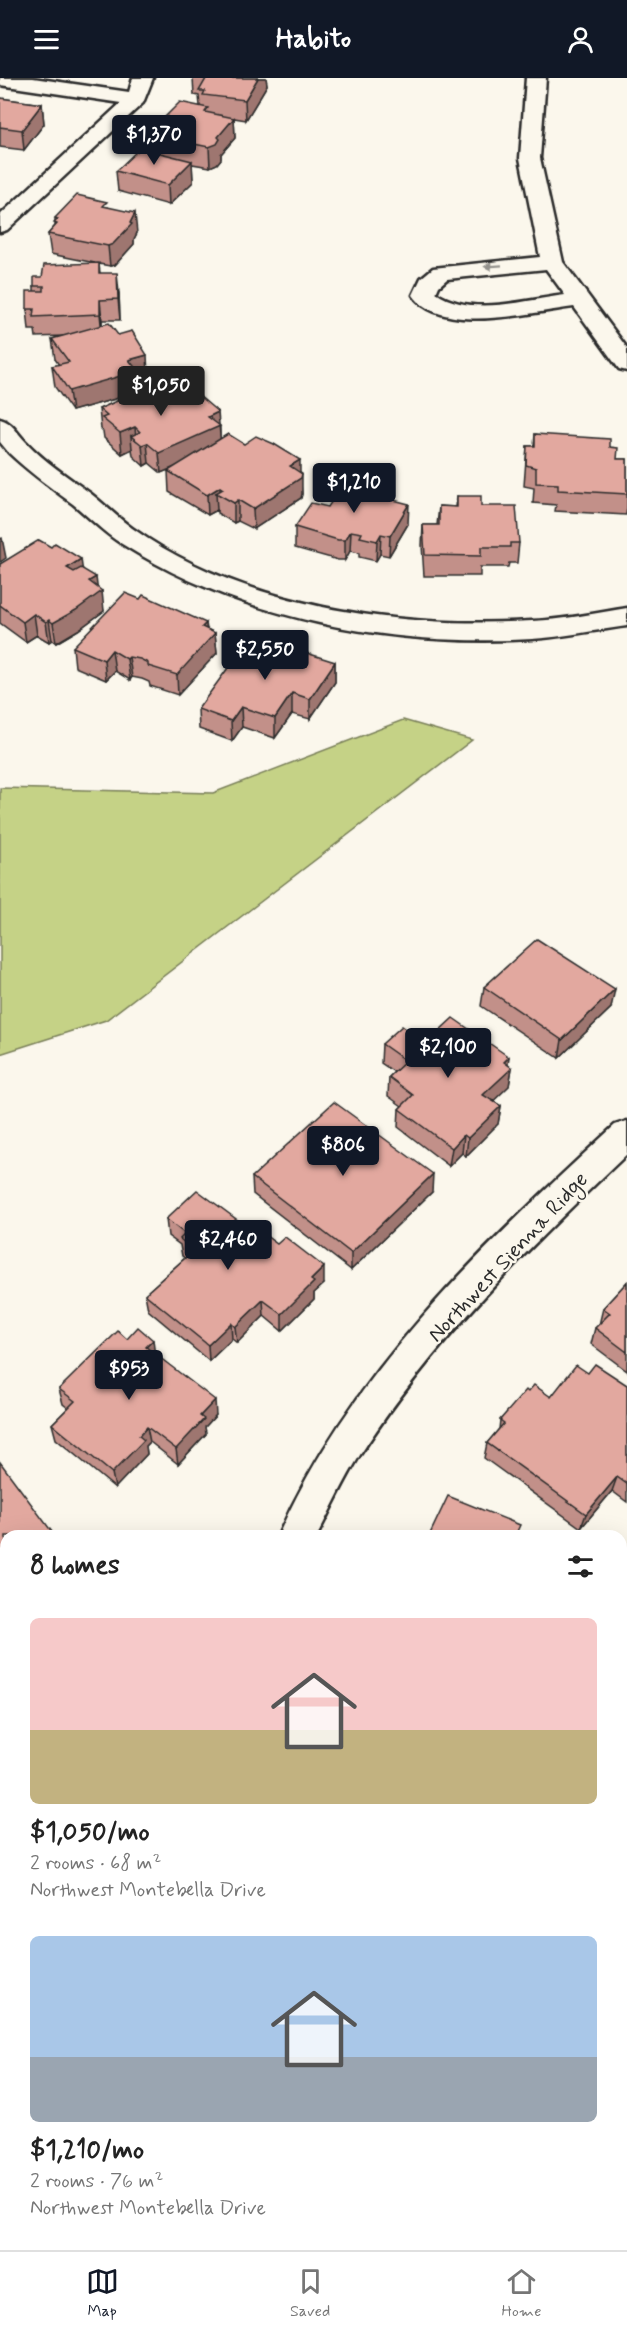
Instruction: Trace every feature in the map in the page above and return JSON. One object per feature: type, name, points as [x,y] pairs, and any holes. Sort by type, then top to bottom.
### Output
[{"type":"street","points":[[0,226],[136,99],[143,78]]},
{"type":"street","points":[[536,78],[530,158],[552,262],[627,364]]},
{"type":"street","points":[[0,79],[136,99]]},
{"type":"street","points":[[552,262],[441,273],[429,283],[424,295],[443,308],[471,313],[578,300]]},
{"type":"street","points":[[5,441],[130,538],[183,568],[251,596],[360,623],[452,632],[533,630],[627,617]]},
{"type":"street","name":"Northwest Sienna Ridge","points":[[300,1530],[353,1434],[449,1311],[585,1173],[627,1134]]},
{"type":"green space","points":[[403,720],[472,740],[106,1020],[0,1054],[0,788],[213,793]]},
{"type":"building","points":[[203,78],[258,78],[245,100],[203,95],[205,91],[199,91],[206,79]]},
{"type":"building","points":[[0,98],[42,104],[22,130],[0,127]]},
{"type":"building","points":[[180,102],[208,108],[205,112],[234,118],[218,137],[220,139],[217,144],[209,147],[159,137],[162,134],[156,133],[167,123],[160,122]]},
{"type":"building","points":[[140,148],[192,161],[168,185],[116,171]]},
{"type":"building","points":[[77,195],[107,202],[103,206],[135,213],[130,223],[132,224],[113,244],[108,246],[48,234],[57,224],[54,223],[58,219],[55,218]]},
{"type":"building","points":[[99,263],[99,273],[117,273],[118,299],[100,300],[100,314],[33,317],[34,309],[27,309],[27,291],[44,291],[44,286],[34,286],[34,277],[42,277],[44,265]]},
{"type":"building","points":[[109,323],[118,335],[132,331],[147,355],[129,360],[138,371],[69,391],[52,366],[69,362],[52,339]]},
{"type":"building","points":[[158,383],[172,394],[184,389],[195,398],[199,396],[218,412],[208,417],[220,426],[159,453],[147,443],[142,445],[131,436],[140,432],[135,427],[120,433],[102,418],[107,416],[99,409]]},
{"type":"building","points":[[228,434],[244,444],[256,436],[274,444],[300,460],[290,466],[302,474],[301,478],[253,509],[238,500],[234,503],[216,493],[223,489],[220,487],[207,495],[168,471]]},
{"type":"building","points":[[535,434],[610,439],[610,447],[618,448],[617,459],[627,459],[627,494],[558,490],[558,484],[536,483],[536,468],[526,465],[527,446],[535,446]]},
{"type":"building","points":[[358,482],[383,488],[378,496],[409,504],[390,536],[381,534],[377,541],[360,537],[362,533],[351,531],[345,540],[338,540],[295,527],[311,503],[328,507],[341,487],[353,490]]},
{"type":"building","points":[[457,496],[481,496],[481,506],[516,506],[519,543],[510,543],[510,547],[481,547],[481,556],[425,555],[423,525],[439,525],[439,506],[457,507]]},
{"type":"building","points":[[39,540],[51,547],[55,543],[81,559],[67,568],[74,572],[81,568],[96,577],[89,581],[102,591],[53,623],[49,620],[46,622],[34,614],[23,622],[0,605],[0,564]]},
{"type":"building","points":[[125,593],[140,599],[143,595],[206,623],[202,627],[215,633],[177,675],[148,666],[148,663],[140,659],[129,657],[127,659],[112,650],[104,660],[73,647]]},
{"type":"building","points":[[247,642],[275,654],[281,645],[335,662],[310,699],[292,693],[275,718],[241,707],[231,721],[198,709]]},
{"type":"building","points":[[537,939],[615,989],[562,1040],[484,987]]},
{"type":"building","points":[[453,1018],[509,1057],[504,1062],[512,1068],[483,1095],[501,1106],[468,1138],[464,1135],[452,1148],[399,1109],[413,1095],[389,1077],[406,1061],[382,1044],[402,1026],[426,1043]]},
{"type":"building","points":[[334,1102],[433,1174],[351,1253],[252,1177]]},
{"type":"building","points":[[197,1190],[243,1224],[246,1221],[277,1244],[285,1237],[324,1267],[311,1280],[314,1282],[282,1314],[263,1300],[235,1327],[231,1323],[208,1345],[145,1294],[194,1250],[180,1239],[185,1234],[166,1219]]},
{"type":"building","points":[[627,1282],[627,1352],[595,1328],[610,1313],[603,1308]]},
{"type":"building","points":[[138,1327],[153,1340],[146,1347],[215,1400],[200,1416],[204,1419],[176,1449],[147,1427],[139,1436],[144,1440],[112,1473],[52,1424],[75,1401],[59,1389],[118,1331],[127,1339]]},
{"type":"building","points":[[595,1364],[627,1385],[627,1484],[617,1477],[586,1514],[487,1443],[504,1423],[500,1420],[526,1390],[528,1392],[534,1385],[551,1397],[576,1365],[588,1373]]},
{"type":"building","points":[[0,1462],[51,1530],[0,1530]]},
{"type":"building","points":[[448,1496],[520,1525],[518,1530],[432,1530]]}]
